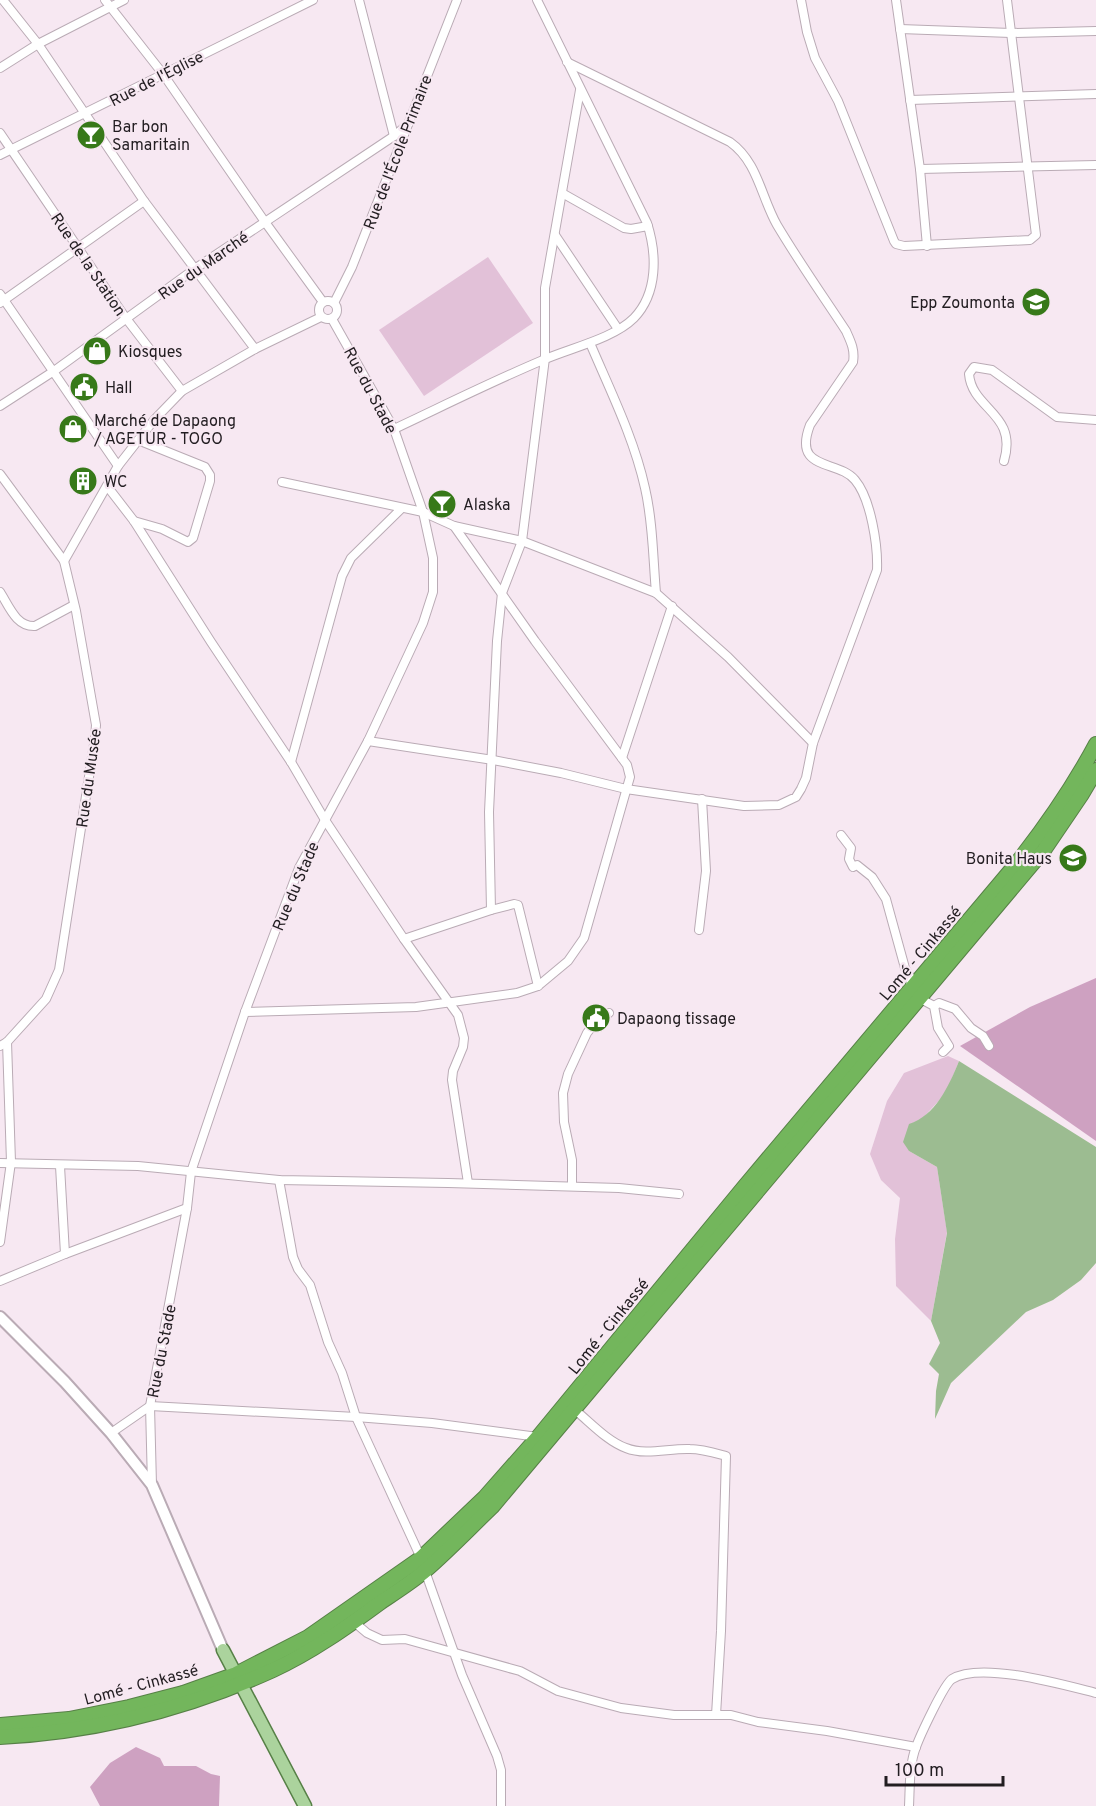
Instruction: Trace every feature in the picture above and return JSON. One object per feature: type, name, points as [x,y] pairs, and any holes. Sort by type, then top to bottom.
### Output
[{"type":"highway","name":"Lomé - Cinkassé","points":[[542,1440],[574,1410],[915,994],[1034,842],[1072,787],[1096,744]]},
{"type":"highway","name":"Lomé - Cinkassé","points":[[0,1725],[69,1719],[129,1707],[236,1679],[291,1660],[354,1622],[492,1507],[542,1440],[736,1196],[1044,850],[1096,770]]},
{"type":"highway","name":"Lomé - Cinkassé","points":[[0,1737],[69,1731],[129,1719],[187,1703],[236,1679],[308,1637],[423,1565]]},
{"type":"main road","points":[[223,1650],[261,1738],[297,1806]]},
{"type":"main road","points":[[236,1679],[305,1806]]},
{"type":"street","points":[[3,0],[38,44],[87,113],[144,201],[255,349]]},
{"type":"street","points":[[0,68],[107,4],[124,0]]},
{"type":"street","name":"Rue de l'Église","points":[[0,155],[313,0]]},
{"type":"street","points":[[359,0],[394,136]]},
{"type":"street","name":"Rue de l'École Primaire","points":[[334,303],[352,267],[457,0]]},
{"type":"street","points":[[394,429],[545,358],[590,343],[626,325],[640,310],[653,277],[655,258],[648,226],[537,0]]},
{"type":"street","points":[[801,0],[814,58],[838,101],[894,241],[900,246],[1034,238],[1036,231],[1029,167],[1007,0]]},
{"type":"street","points":[[896,0],[920,169],[927,246]]},
{"type":"street","points":[[107,4],[163,74],[323,302]]},
{"type":"street","points":[[900,29],[1011,33],[1096,31]]},
{"type":"street","points":[[368,741],[493,760],[626,789],[744,806],[766,807],[789,802],[796,797],[806,778],[813,743],[876,570],[876,544],[860,487],[847,473],[815,461],[806,446],[806,436],[810,425],[853,363],[855,354],[853,346],[846,331],[776,223],[749,159],[730,142],[567,62]]},
{"type":"street","points":[[491,910],[489,812],[497,641],[502,593],[522,541],[545,358],[545,288],[580,90]]},
{"type":"street","points":[[910,100],[1096,94]]},
{"type":"street","name":"Rue du Marché","points":[[0,406],[196,268],[394,136],[408,124]]},
{"type":"street","name":"Rue de la Station","points":[[0,133],[125,318],[182,391]]},
{"type":"street","points":[[920,169],[1096,165]]},
{"type":"street","points":[[562,193],[624,228],[648,226]]},
{"type":"street","points":[[118,466],[54,370],[1,299],[144,201]]},
{"type":"street","points":[[555,235],[618,329]]},
{"type":"street","points":[[323,302],[334,303],[337,312],[332,319],[326,320],[321,317],[319,308],[323,302]]},
{"type":"street","points":[[64,561],[118,466],[182,391],[255,349],[321,317]]},
{"type":"street","name":"Rue du Stade","points":[[152,1485],[150,1406],[187,1208],[191,1172],[245,1012],[299,868],[368,741],[423,623],[434,592],[433,558],[423,512],[394,429],[332,319]]},
{"type":"street","points":[[590,343],[625,425],[641,471],[648,504],[656,593]]},
{"type":"street","points":[[1004,460],[1008,449],[1005,430],[971,384],[969,374],[974,367],[992,370],[1057,417],[1096,420]]},
{"type":"street","points":[[134,521],[162,529],[185,542],[190,541],[210,481],[210,475],[205,467],[138,440]]},
{"type":"street","name":"Rue du Musée","points":[[0,474],[64,561],[94,709],[95,738],[59,970],[46,999],[3,1044]]},
{"type":"street","points":[[282,482],[423,512],[454,526],[522,541],[656,593],[728,657],[813,743]]},
{"type":"street","points":[[107,486],[134,521],[291,762],[325,820],[458,1015],[464,1038],[452,1080],[468,1183]]},
{"type":"street","points":[[291,762],[342,576],[356,552],[401,509]]},
{"type":"street","points":[[245,1012],[416,1007],[517,993],[538,986],[568,961],[580,947],[584,938],[630,772],[454,526]]},
{"type":"street","points":[[0,592],[18,621],[29,626],[35,626],[74,605]]},
{"type":"street","points":[[622,758],[672,606]]},
{"type":"street","points":[[699,930],[706,871],[702,799]]},
{"type":"street","points":[[841,834],[851,848],[849,859],[853,867],[857,865],[872,877],[886,899],[905,968],[911,978],[915,994],[934,1006],[938,1028],[949,1046],[943,1052]]},
{"type":"street","points":[[404,939],[514,904],[520,908],[538,986]]},
{"type":"street","points":[[934,1006],[939,1003],[955,1008],[971,1028],[983,1036],[989,1046]]},
{"type":"street","points":[[572,1186],[572,1160],[564,1122],[563,1093],[568,1074],[587,1033],[594,1024],[609,1013]]},
{"type":"street","points":[[0,1242],[11,1162],[3,1044]]},
{"type":"street","points":[[0,1163],[138,1166],[279,1180],[572,1186],[638,1189],[679,1194]]},
{"type":"street","points":[[60,1166],[65,1254]]},
{"type":"street","points":[[279,1180],[293,1257],[298,1269],[310,1285],[356,1417],[423,1565],[462,1675],[497,1756],[501,1770],[501,1806]]},
{"type":"street","points":[[0,1281],[187,1208]]},
{"type":"street","points":[[0,1317],[65,1382],[111,1433],[152,1485],[223,1650]]},
{"type":"street","points":[[111,1433],[150,1406],[432,1423],[542,1440]]},
{"type":"street","points":[[574,1410],[614,1443],[627,1449],[645,1453],[692,1449],[726,1456],[716,1715]]},
{"type":"street","points":[[354,1622],[367,1633],[382,1640],[405,1639],[520,1671],[558,1691],[621,1708],[674,1715],[731,1715],[758,1722],[827,1731],[916,1747]]},
{"type":"street","points":[[909,1806],[916,1747],[942,1692],[953,1678],[966,1675],[1008,1674],[1038,1678],[1096,1693]]},
{"type":"shaded area","points":[[488,257],[533,323],[424,396],[379,330]]},
{"type":"shaded area","points":[[1096,978],[1096,1141],[960,1046],[1030,1007]]},
{"type":"shaded area","points":[[948,1056],[959,1061],[946,1093],[921,1120],[909,1151],[937,1167],[947,1232],[931,1321],[896,1286],[895,1239],[900,1198],[881,1180],[870,1154],[887,1101],[904,1073]]},
{"type":"shaded area","points":[[959,1061],[1096,1147],[1096,1263],[1081,1280],[1053,1300],[1026,1312],[951,1383],[935,1419],[939,1374],[929,1364],[940,1343],[931,1321],[947,1233],[937,1167],[909,1151],[903,1142],[909,1124],[926,1114],[940,1099]]},
{"type":"shaded area","points":[[136,1747],[160,1758],[164,1766],[196,1766],[220,1776],[219,1806],[100,1806],[90,1787],[110,1763]]},
{"type":"place","name":"Bar bon Samaritain","points":[[91,135]]},
{"type":"place","name":"Epp Zoumonta","points":[[1036,302]]},
{"type":"place","name":"Kiosques","points":[[97,351]]},
{"type":"place","name":"Hall","points":[[84,387]]},
{"type":"place","name":"Marché de Dapaong / AGETUR - TOGO","points":[[73,429]]},
{"type":"place","name":"WC","points":[[83,481]]},
{"type":"place","name":"Alaska","points":[[442,504]]},
{"type":"place","name":"Bonita Haus","points":[[1073,858]]},
{"type":"place","name":"Dapaong tissage","points":[[596,1018]]}]
